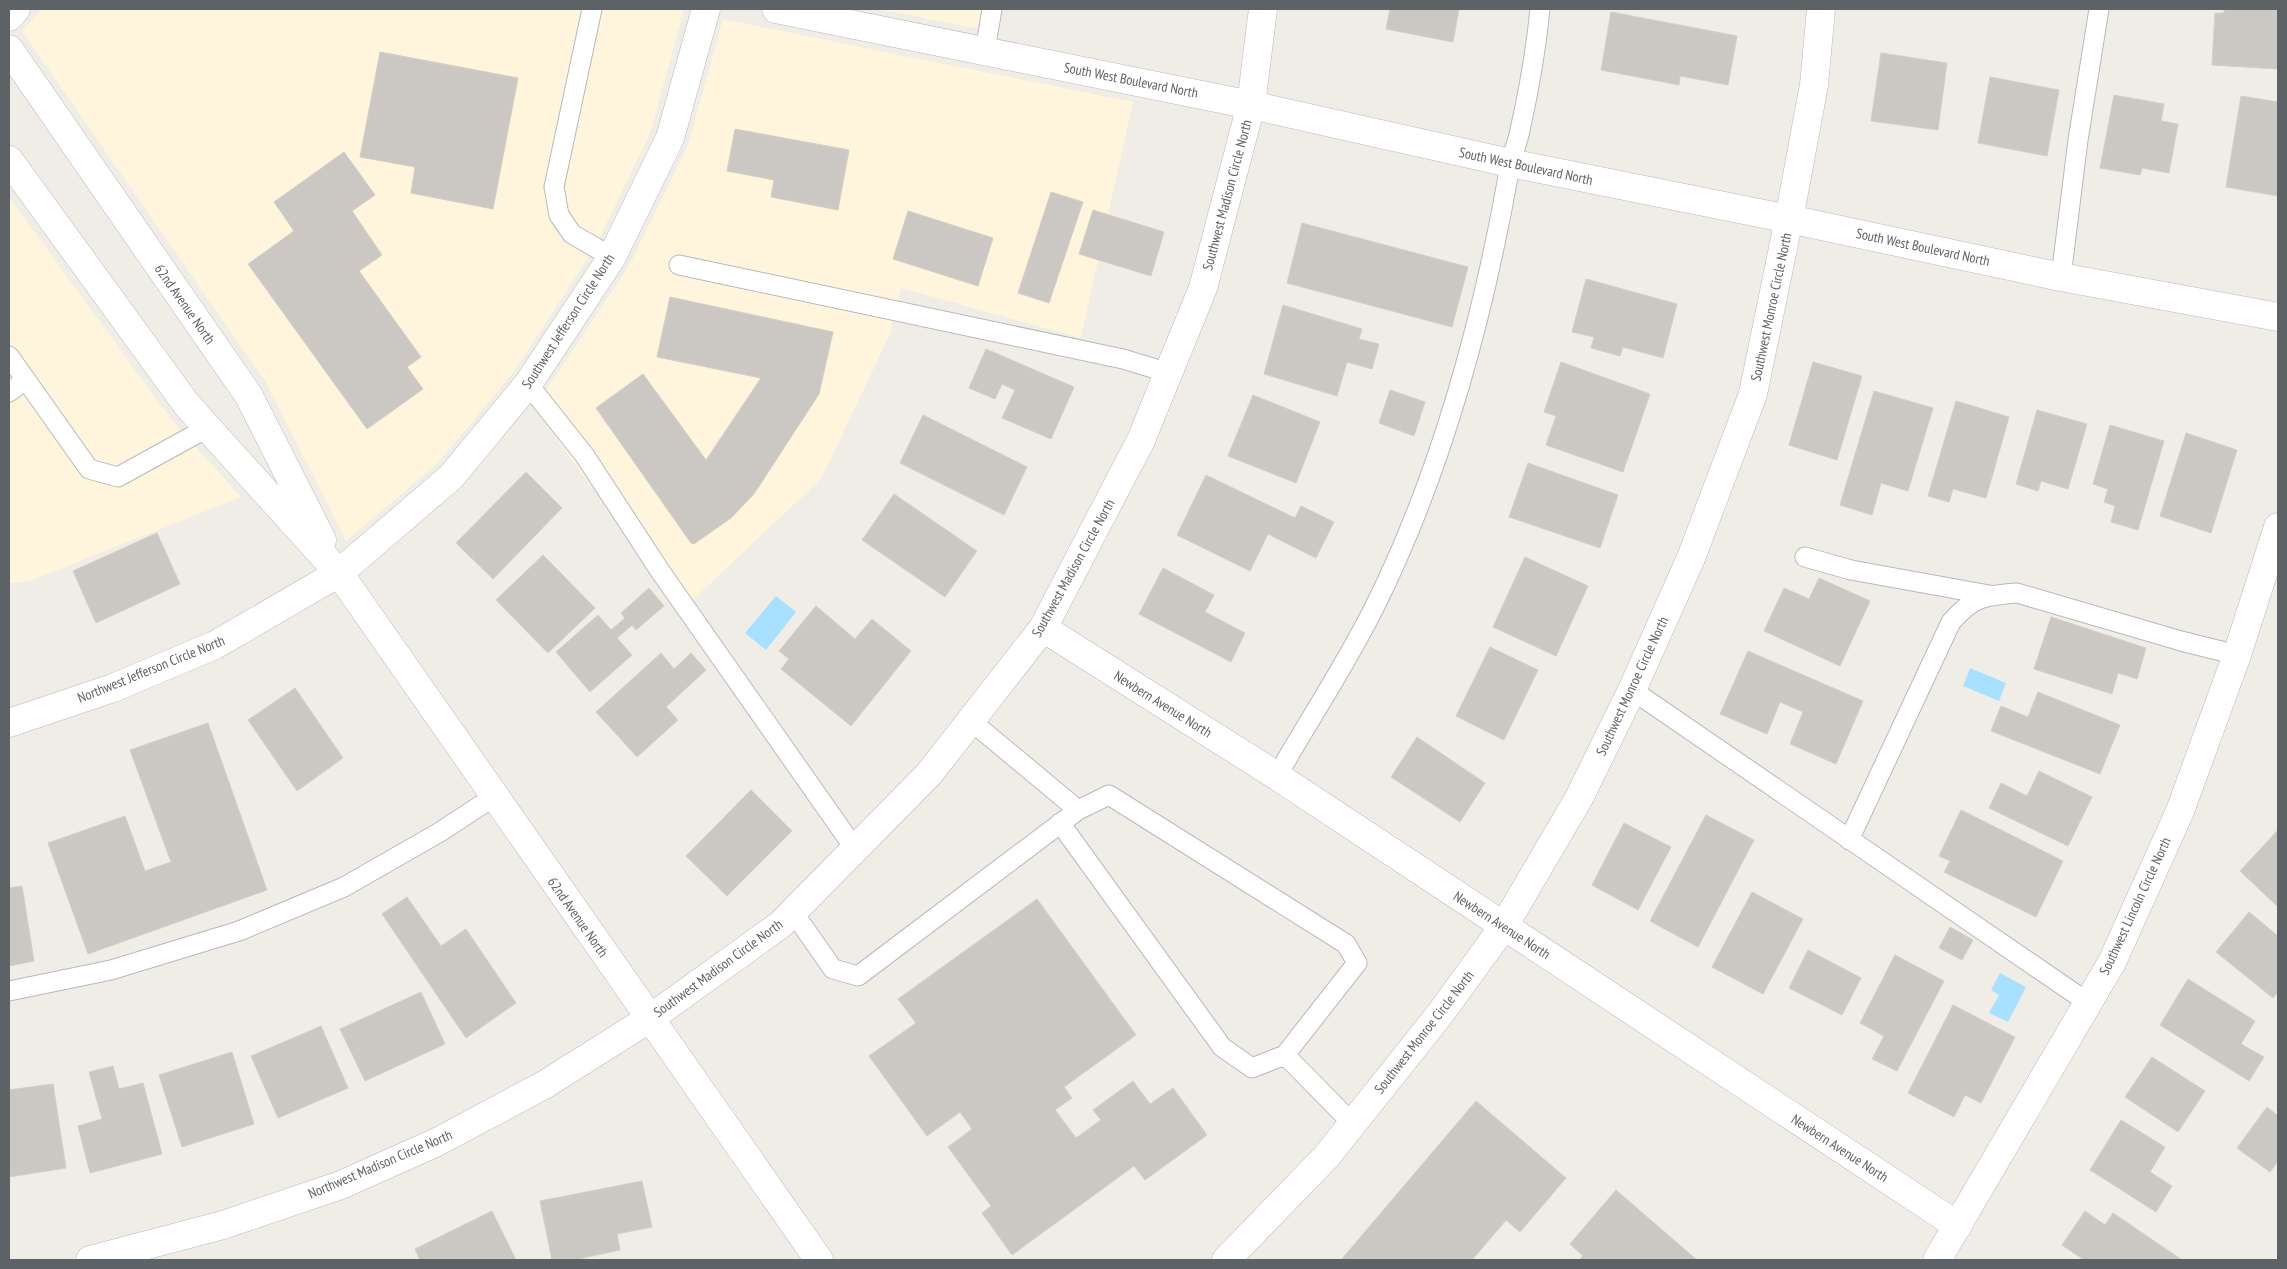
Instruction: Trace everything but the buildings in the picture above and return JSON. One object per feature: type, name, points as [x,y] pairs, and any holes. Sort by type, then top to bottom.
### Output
[{"type":"street","points":[[9,17],[16,9]]},
{"type":"street","name":"Southwest Jefferson Circle North","points":[[339,573],[451,477],[528,384],[612,257],[670,138],[706,9]]},
{"type":"street","name":"South West Boulevard North","points":[[776,9],[1251,105],[1510,163],[1789,219],[2061,277],[2278,317]]},
{"type":"street","name":"Southwest Madison Circle North","points":[[649,1018],[780,925],[929,774],[1044,628],[1141,440],[1203,288],[1251,105],[1263,9]]},
{"type":"street","name":"Southwest Monroe Circle North","points":[[1226,1260],[1326,1156],[1440,1014],[1504,926],[1579,798],[1632,690],[1691,558],[1753,394],[1814,85],[1822,9]]},
{"type":"street","name":"62nd Avenue North","points":[[9,49],[249,396],[339,573]]},
{"type":"street","name":"62nd Avenue North","points":[[9,160],[187,405],[339,573],[819,1260]]},
{"type":"street","name":"Southwest Lincoln Circle North","points":[[1937,1260],[2112,962],[2180,811],[2238,655],[2278,527]]},
{"type":"street","name":"Northwest Jefferson Circle North","points":[[9,723],[113,688],[215,645],[339,573]]},
{"type":"street","name":"Newbern Avenue North","points":[[1044,628],[1276,776],[1958,1226]]},
{"type":"street","name":"Northwest Madison Circle North","points":[[90,1260],[223,1225],[350,1181],[437,1142],[535,1089],[649,1018]]},
{"type":"lane","points":[[592,9],[554,186],[559,215],[572,234],[612,257]]},
{"type":"lane","points":[[985,51],[992,9]]},
{"type":"lane","points":[[1276,776],[1374,608],[1422,497],[1482,304],[1505,202],[1510,163],[1520,133],[1534,57],[1540,9]]},
{"type":"lane","points":[[2061,277],[2078,140],[2099,9]]},
{"type":"lane","points":[[679,265],[1123,359],[1169,373]]},
{"type":"lane","points":[[9,356],[89,469],[118,477],[208,428]]},
{"type":"lane","points":[[9,392],[26,380]]},
{"type":"lane","points":[[528,384],[585,456],[660,572],[855,849]]},
{"type":"lane","points":[[1805,557],[1851,570],[1989,596]]},
{"type":"lane","points":[[1850,840],[1951,622],[1966,605],[1989,596],[2017,593],[2181,641],[2238,655]]},
{"type":"lane","points":[[1632,690],[2087,1002]]},
{"type":"lane","points":[[971,721],[1078,810]]},
{"type":"lane","points":[[793,912],[833,968],[858,976],[1060,823],[1078,810],[1109,795],[1346,944],[1357,963],[1285,1055],[1252,1068],[1222,1047],[1060,823]]},
{"type":"lane","points":[[9,990],[111,970],[239,931],[344,886],[440,832],[495,796]]},
{"type":"lane","points":[[1285,1055],[1352,1123]]},
{"type":"shaded area","points":[[42,9],[684,10],[650,134],[594,249],[512,374],[437,464],[346,541],[267,384],[22,31]]},
{"type":"shaded area","points":[[879,9],[1002,9],[1000,33]]},
{"type":"shaded area","points":[[723,19],[1133,102],[1081,338],[901,288],[890,334],[821,479],[682,610],[534,408],[629,266],[688,145]]},
{"type":"shaded area","points":[[9,197],[170,418],[241,497],[30,581],[9,583]]},
{"type":"water","points":[[776,596],[796,612],[766,650],[745,633]]},
{"type":"water","points":[[1970,668],[2006,683],[1999,701],[1963,686]]},
{"type":"water","points":[[2000,973],[2026,987],[2008,1022],[1989,1013],[1999,995],[1991,990]]}]
